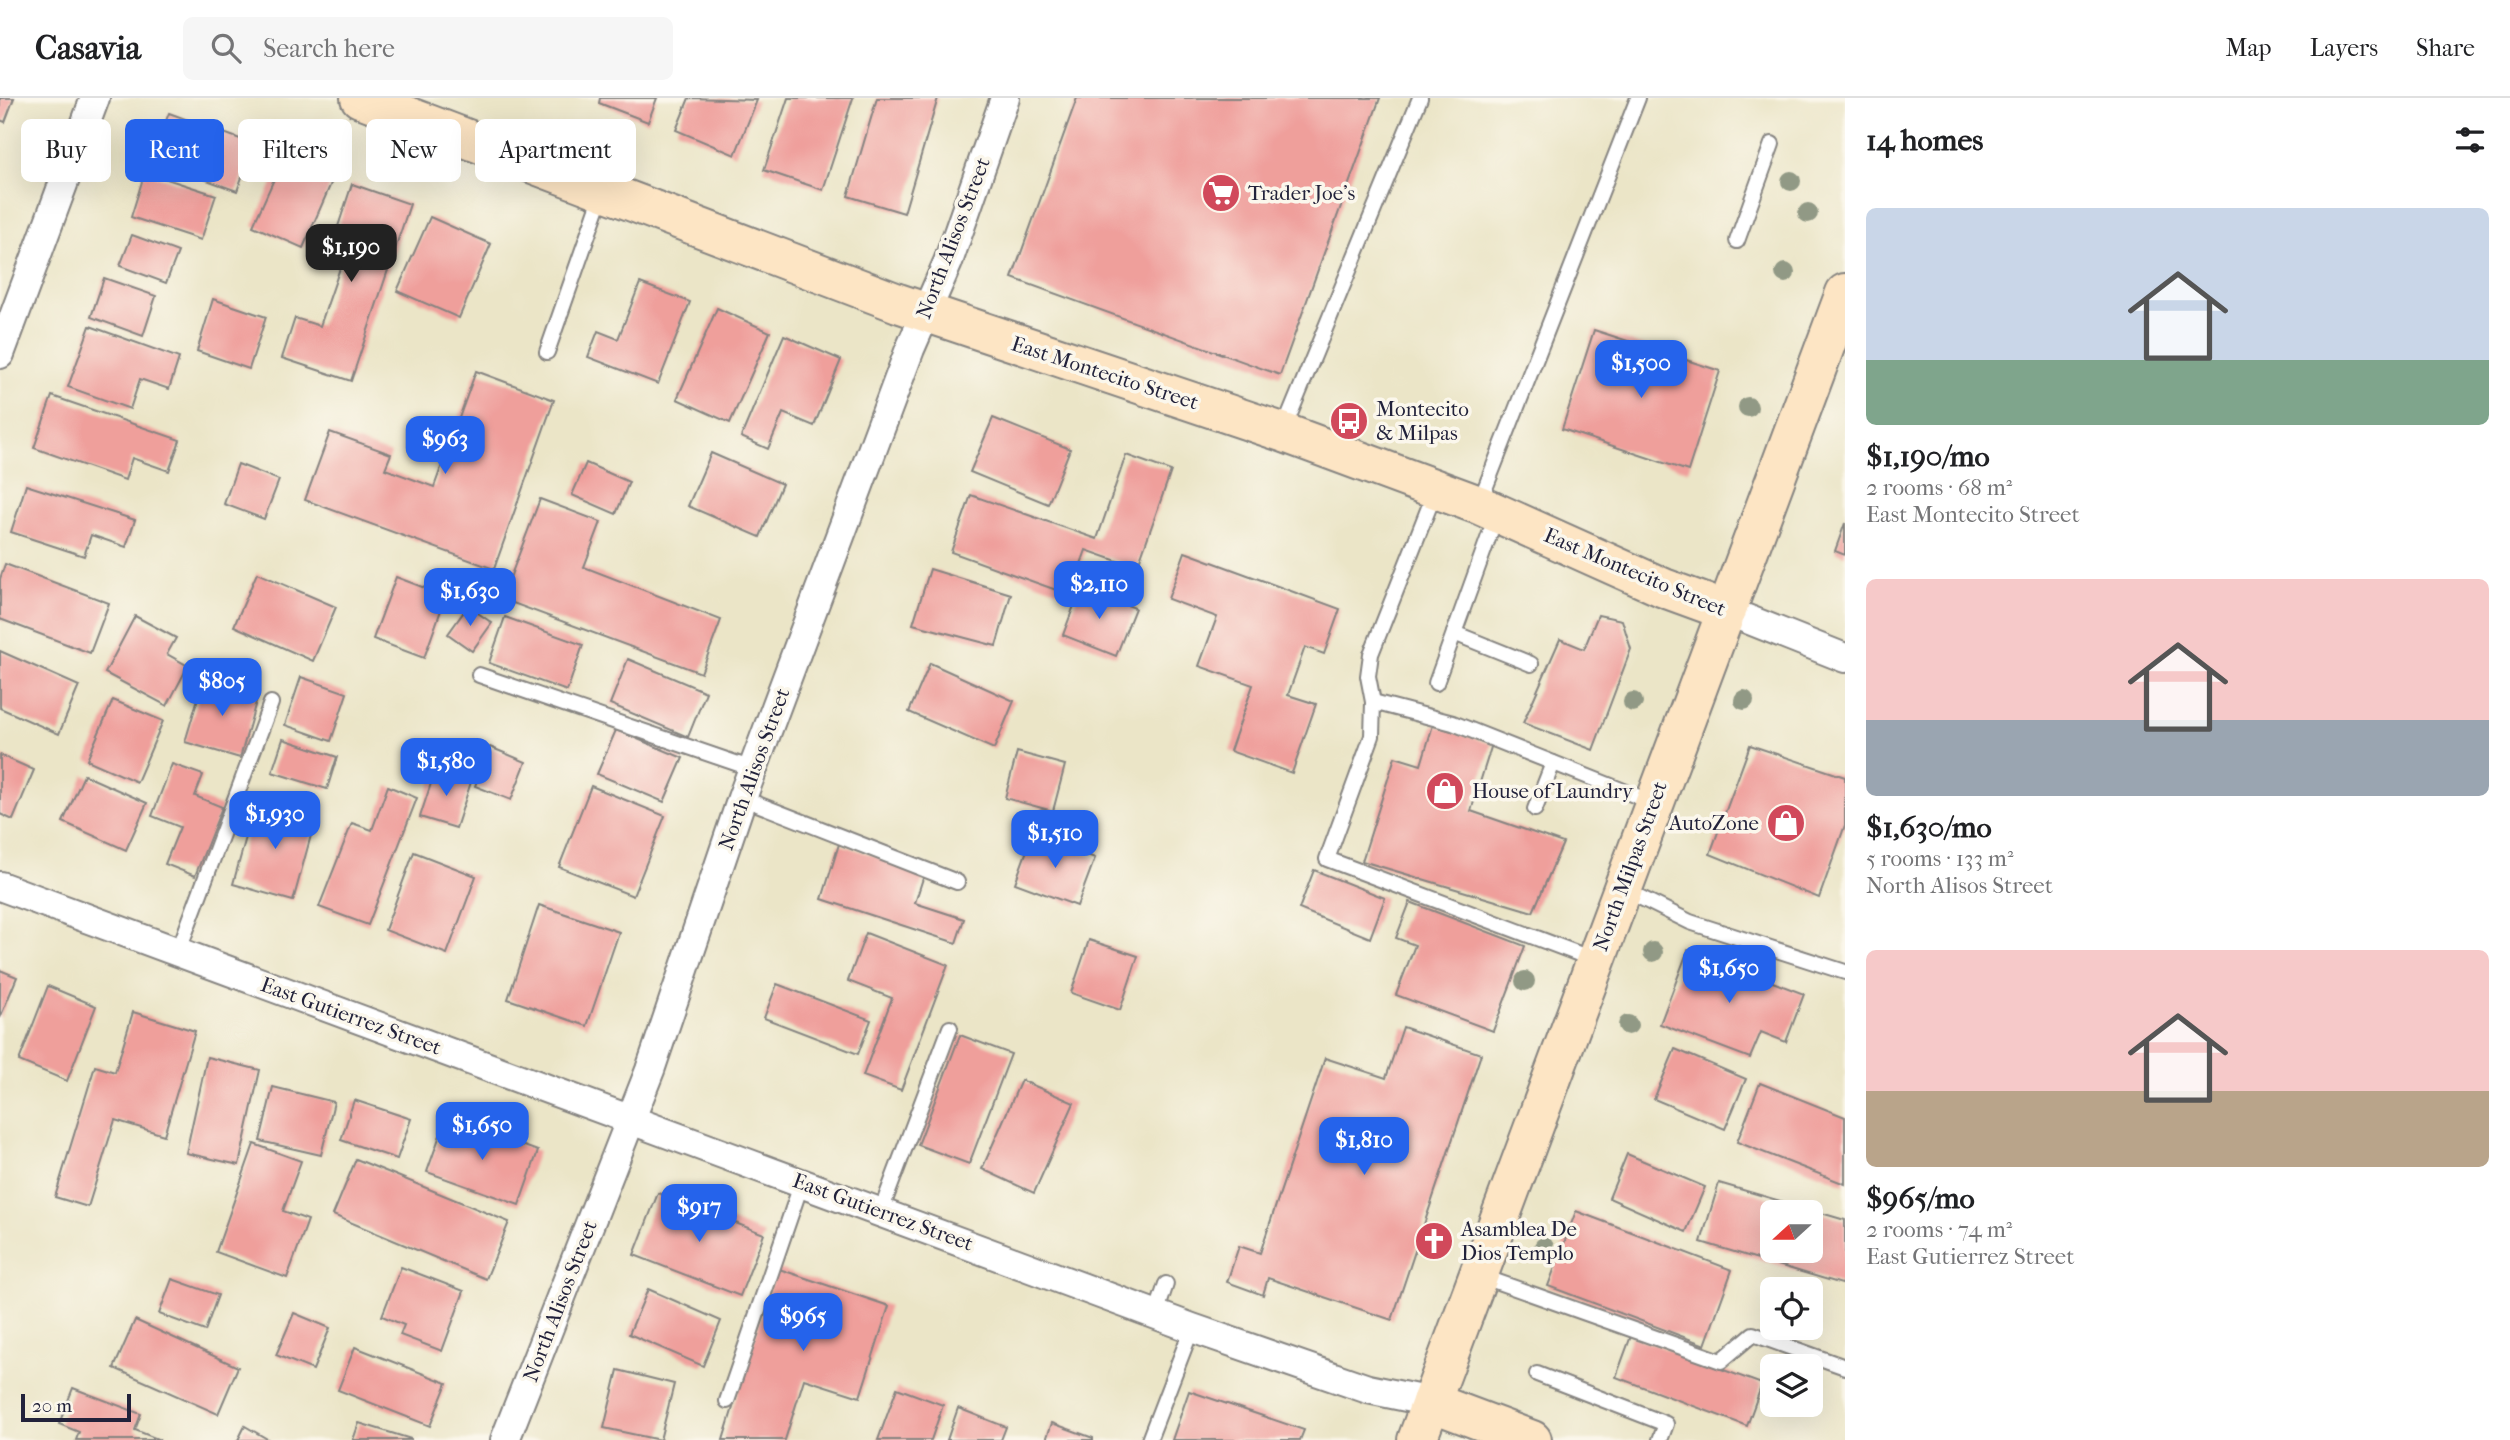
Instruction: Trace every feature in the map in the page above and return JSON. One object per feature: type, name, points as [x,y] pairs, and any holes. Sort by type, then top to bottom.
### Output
[{"type":"main road","name":"East Montecito Street","points":[[360,98],[926,313],[1282,432],[1488,509],[1664,588],[1727,611]]},
{"type":"main road","name":"North Milpas Street","points":[[1417,1440],[1621,889],[1842,308]]},
{"type":"main road","name":"East Gutierrez Street","points":[[1431,1402],[1532,1440]]},
{"type":"street","points":[[0,354],[95,98]]},
{"type":"street","name":"North Alisos Street","points":[[505,1440],[650,1070],[742,798],[909,349],[948,262],[1005,98]]},
{"type":"street","name":"East Montecito Street","points":[[1727,611],[1845,658]]},
{"type":"street","name":"East Gutierrez Street","points":[[0,886],[1192,1328],[1368,1389],[1431,1402]]},
{"type":"lane","points":[[1282,432],[1420,98]]},
{"type":"lane","points":[[1436,683],[1454,633],[1488,509],[1638,98]]},
{"type":"lane","points":[[1737,240],[1772,144]]},
{"type":"lane","points":[[548,352],[603,190]]},
{"type":"lane","points":[[1436,491],[1371,654],[1368,676],[1373,702],[1372,736],[1327,859],[1595,960]]},
{"type":"lane","points":[[1454,633],[1531,664]]},
{"type":"lane","points":[[480,676],[753,769]]},
{"type":"lane","points":[[178,952],[271,702]]},
{"type":"lane","points":[[1373,702],[1453,723],[1654,803]]},
{"type":"lane","points":[[1535,809],[1553,763]]},
{"type":"lane","points":[[742,798],[957,882]]},
{"type":"lane","points":[[1621,889],[1690,922],[1845,972]]},
{"type":"lane","points":[[881,1211],[950,1028]]},
{"type":"lane","points":[[727,1401],[802,1182]]},
{"type":"lane","points":[[1478,1274],[1721,1361],[1753,1334],[1845,1367]]},
{"type":"lane","points":[[1156,1314],[1166,1284]]},
{"type":"lane","points":[[1149,1440],[1192,1328]]},
{"type":"lane","points":[[1537,1374],[1666,1424],[1660,1440]]},
{"type":"building","points":[[0,98],[14,98],[5,122],[0,120]]},
{"type":"building","points":[[600,98],[657,98],[648,122],[599,103]]},
{"type":"building","points":[[689,98],[757,100],[735,155],[676,130]]},
{"type":"building","points":[[788,98],[853,98],[823,190],[764,170]]},
{"type":"building","points":[[877,98],[938,98],[904,213],[848,196]]},
{"type":"building","points":[[1077,98],[1380,98],[1280,375],[1012,278]]},
{"type":"building","points":[[169,113],[185,119],[167,119]]},
{"type":"building","points":[[224,133],[238,138],[238,182],[240,182],[237,191],[212,182],[224,182]]},
{"type":"building","points":[[142,182],[176,182],[216,195],[201,240],[131,217]]},
{"type":"building","points":[[273,182],[332,182],[303,248],[253,226]]},
{"type":"building","points":[[352,184],[410,204],[351,381],[282,358],[295,318],[320,326],[341,265],[327,260]]},
{"type":"building","points":[[430,217],[491,244],[459,318],[397,291]]},
{"type":"building","points":[[132,235],[178,252],[166,283],[120,266]]},
{"type":"building","points":[[104,278],[156,296],[143,336],[91,317]]},
{"type":"building","points":[[640,283],[690,302],[658,384],[588,357],[598,331],[618,339]]},
{"type":"building","points":[[213,299],[266,317],[249,369],[197,351]]},
{"type":"building","points":[[717,308],[770,332],[730,423],[677,399]]},
{"type":"building","points":[[90,326],[179,358],[169,389],[140,379],[130,409],[68,387]]},
{"type":"building","points":[[1594,330],[1720,371],[1688,471],[1562,429]]},
{"type":"building","points":[[784,335],[841,360],[814,426],[783,413],[768,449],[741,437]]},
{"type":"building","points":[[476,371],[554,400],[494,569],[305,500],[330,432],[391,454],[385,469],[434,487]]},
{"type":"building","points":[[52,396],[180,440],[169,471],[132,458],[125,480],[34,448]]},
{"type":"building","points":[[993,418],[1070,449],[1048,504],[970,472]]},
{"type":"building","points":[[711,453],[782,484],[760,537],[688,506]]},
{"type":"building","points":[[1126,455],[1171,471],[1137,568],[1086,550],[1070,595],[951,552],[971,495],[1097,539]]},
{"type":"building","points":[[586,463],[629,482],[616,514],[572,495]]},
{"type":"building","points":[[238,464],[279,480],[264,519],[224,504]]},
{"type":"building","points":[[26,485],[135,520],[126,547],[91,535],[84,556],[11,532]]},
{"type":"building","points":[[540,499],[601,522],[584,567],[721,620],[701,673],[502,599]]},
{"type":"building","points":[[1845,523],[1845,555],[1835,551]]},
{"type":"building","points":[[1185,552],[1340,609],[1324,654],[1305,647],[1288,695],[1316,704],[1292,773],[1230,751],[1253,685],[1199,666],[1217,617],[1168,599]]},
{"type":"building","points":[[5,564],[109,603],[90,653],[0,619],[0,579]]},
{"type":"building","points":[[930,569],[1011,594],[996,646],[913,624]]},
{"type":"building","points":[[257,573],[336,607],[313,661],[234,626]]},
{"type":"building","points":[[396,577],[446,596],[424,658],[373,639]]},
{"type":"building","points":[[1081,587],[1135,608],[1116,656],[1063,635]]},
{"type":"building","points":[[468,606],[492,623],[472,651],[448,634]]},
{"type":"building","points":[[1598,615],[1622,620],[1631,649],[1593,750],[1523,723],[1560,639],[1584,649]]},
{"type":"building","points":[[135,616],[176,638],[167,654],[188,666],[167,706],[105,673]]},
{"type":"building","points":[[505,617],[583,645],[567,691],[489,663]]},
{"type":"building","points":[[0,651],[79,686],[59,734],[0,708]]},
{"type":"building","points":[[628,659],[706,692],[688,737],[610,704]]},
{"type":"building","points":[[930,663],[1014,701],[994,749],[909,712]]},
{"type":"building","points":[[301,677],[347,693],[331,741],[285,725]]},
{"type":"building","points":[[204,678],[258,695],[240,758],[185,742]]},
{"type":"building","points":[[113,700],[163,721],[137,782],[87,760]]},
{"type":"building","points":[[1433,725],[1492,744],[1471,811],[1563,843],[1533,912],[1362,861],[1395,757],[1421,765]]},
{"type":"building","points":[[616,730],[683,758],[664,802],[597,774]]},
{"type":"building","points":[[283,739],[337,757],[327,789],[272,772]]},
{"type":"building","points":[[1750,745],[1845,777],[1845,825],[1819,898],[1710,854]]},
{"type":"building","points":[[490,747],[526,762],[511,800],[475,786]]},
{"type":"building","points":[[1017,752],[1065,765],[1053,811],[1005,798]]},
{"type":"building","points":[[0,755],[34,770],[13,820],[0,814]]},
{"type":"building","points":[[172,764],[203,775],[195,796],[222,807],[195,876],[165,864],[180,827],[152,816]]},
{"type":"building","points":[[436,768],[472,779],[456,828],[420,817]]},
{"type":"building","points":[[84,775],[147,803],[126,850],[63,822]]},
{"type":"building","points":[[388,786],[417,798],[368,925],[319,907],[352,823],[372,830]]},
{"type":"building","points":[[591,786],[665,816],[633,896],[559,867]]},
{"type":"building","points":[[256,801],[316,817],[293,901],[233,884]]},
{"type":"building","points":[[1033,834],[1095,858],[1077,906],[1015,883]]},
{"type":"building","points":[[839,844],[925,872],[915,903],[964,919],[956,943],[822,899]]},
{"type":"building","points":[[414,852],[476,876],[447,954],[385,930]]},
{"type":"building","points":[[1314,870],[1385,898],[1370,938],[1299,909]]},
{"type":"building","points":[[1410,902],[1525,946],[1493,1031],[1396,995],[1415,945],[1396,938]]},
{"type":"building","points":[[539,905],[619,932],[587,1026],[508,999]]},
{"type":"building","points":[[866,933],[948,965],[901,1090],[863,1076],[892,998],[848,981]]},
{"type":"building","points":[[1089,940],[1138,956],[1120,1010],[1071,993]]},
{"type":"building","points":[[1688,950],[1804,994],[1786,1042],[1761,1032],[1750,1058],[1660,1024]]},
{"type":"building","points":[[0,970],[17,977],[0,1018]]},
{"type":"building","points":[[777,984],[871,1020],[858,1054],[764,1018]]},
{"type":"building","points":[[48,986],[96,1006],[67,1081],[19,1061]]},
{"type":"building","points":[[133,1012],[195,1031],[164,1135],[115,1120],[88,1207],[55,1197],[95,1066],[115,1072]]},
{"type":"building","points":[[1403,1027],[1481,1054],[1392,1320],[1268,1278],[1263,1295],[1227,1282],[1239,1246],[1260,1253],[1325,1058],[1386,1078]]},
{"type":"building","points":[[960,1035],[1011,1054],[969,1164],[918,1145]]},
{"type":"building","points":[[1675,1049],[1746,1079],[1725,1129],[1654,1099]]},
{"type":"building","points":[[207,1057],[260,1070],[239,1165],[186,1153]]},
{"type":"building","points":[[1021,1080],[1074,1103],[1034,1193],[982,1169]]},
{"type":"building","points":[[1760,1083],[1845,1117],[1845,1184],[1737,1142]]},
{"type":"building","points":[[273,1087],[334,1102],[321,1155],[260,1141]]},
{"type":"building","points":[[354,1100],[411,1119],[397,1159],[341,1140]]},
{"type":"building","points":[[446,1118],[538,1151],[519,1205],[427,1172]]},
{"type":"building","points":[[254,1144],[301,1161],[283,1211],[308,1220],[287,1278],[216,1252]]},
{"type":"building","points":[[1627,1154],[1705,1187],[1686,1232],[1609,1198]]},
{"type":"building","points":[[356,1159],[509,1222],[486,1279],[333,1215]]},
{"type":"building","points":[[1719,1183],[1777,1200],[1760,1200],[1760,1260],[1701,1242]]},
{"type":"building","points":[[658,1193],[764,1234],[740,1296],[634,1255]]},
{"type":"building","points":[[1576,1211],[1732,1270],[1705,1345],[1548,1286]]},
{"type":"building","points":[[1824,1214],[1845,1220],[1845,1285],[1775,1264],[1824,1264]]},
{"type":"building","points":[[401,1267],[464,1291],[442,1351],[400,1335],[404,1325],[382,1316]]},
{"type":"building","points":[[776,1268],[889,1306],[860,1397],[804,1379],[785,1440],[723,1440]]},
{"type":"building","points":[[172,1279],[218,1295],[205,1331],[159,1314]]},
{"type":"building","points":[[648,1289],[721,1321],[703,1366],[629,1334]]},
{"type":"building","points":[[294,1313],[330,1328],[313,1370],[276,1355]]},
{"type":"building","points":[[135,1320],[238,1367],[218,1414],[114,1368]]},
{"type":"building","points":[[1631,1336],[1760,1383],[1760,1390],[1747,1426],[1616,1377]]},
{"type":"building","points":[[355,1347],[447,1383],[430,1426],[338,1390]]},
{"type":"building","points":[[618,1370],[674,1384],[660,1440],[604,1428]]},
{"type":"building","points":[[73,1388],[141,1414],[135,1430],[160,1440],[76,1440],[79,1432],[59,1424]]},
{"type":"building","points":[[897,1388],[943,1405],[931,1440],[878,1440]]},
{"type":"building","points":[[1189,1391],[1304,1430],[1300,1440],[1172,1440]]},
{"type":"building","points":[[958,1408],[1006,1427],[1001,1440],[947,1440]]},
{"type":"building","points":[[359,1423],[411,1439],[411,1440],[353,1440]]},
{"type":"building","points":[[1052,1423],[1093,1438],[1093,1440],[1046,1440]]},
{"type":"building","points":[[245,1426],[269,1440],[238,1440]]},
{"type":"place","name":"Trader Joe's","points":[[1221,193]]},
{"type":"place","name":"Montecito & Milpas","points":[[1349,421]]},
{"type":"place","name":"House of Laundry","points":[[1445,791]]},
{"type":"place","name":"AutoZone","points":[[1786,823]]},
{"type":"place","name":"Asamblea De Dios Templo","points":[[1434,1241]]}]
